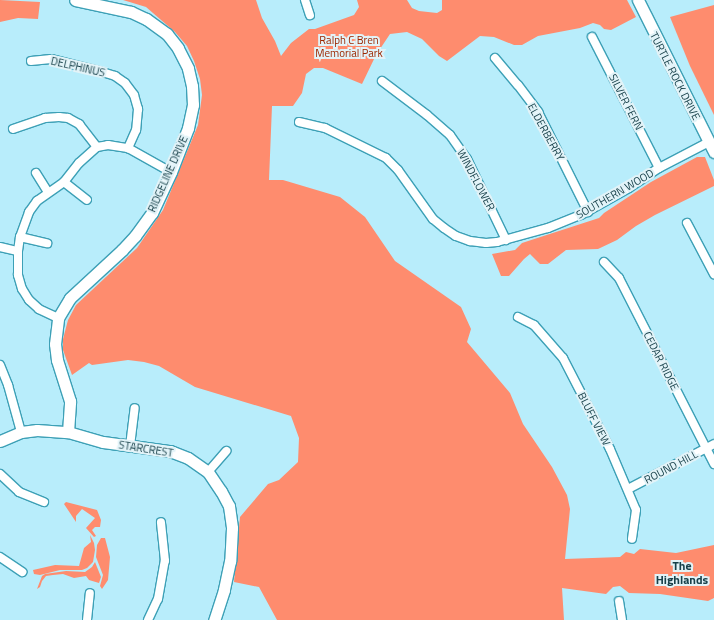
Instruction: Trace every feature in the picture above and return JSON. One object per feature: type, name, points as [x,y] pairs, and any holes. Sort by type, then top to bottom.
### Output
[{"type":"street","name":"RIDGELINE DRIVE","points":[[68,432],[70,401],[57,360],[55,344],[58,318],[70,298],[136,236],[152,213],[171,172],[188,128],[193,105],[192,86],[188,68],[178,48],[167,34],[146,19],[131,12],[75,0]]},
{"type":"street","points":[[306,0],[310,15]]},
{"type":"street","name":"TURTLE ROCK DRIVE","points":[[638,0],[714,152]]},
{"type":"street","name":"SILVER FERN","points":[[592,37],[659,168]]},
{"type":"street","name":"ELDERBERRY","points":[[495,58],[538,112],[588,212]]},
{"type":"street","name":"DELPHINUS","points":[[31,61],[51,59],[99,71],[114,76],[125,83],[134,95],[138,109],[136,130],[128,148]]},
{"type":"street","name":"WINDFLOWER","points":[[382,81],[427,115],[450,135],[467,159],[506,240]]},
{"type":"street","points":[[13,129],[45,118],[68,118],[79,124],[97,147]]},
{"type":"street","name":"SOUTHERN WOOD","points":[[299,122],[325,128],[386,158],[398,170],[433,219],[456,236],[482,243],[506,240],[548,228],[588,212],[659,168],[709,142]]},
{"type":"street","points":[[58,318],[39,309],[29,300],[22,289],[18,275],[18,251],[20,237],[29,212],[37,201],[64,182],[79,163],[97,147],[108,145],[128,148],[171,172]]},
{"type":"street","points":[[36,173],[48,192]]},
{"type":"street","points":[[64,182],[87,200]]},
{"type":"street","points":[[687,223],[714,274]]},
{"type":"street","points":[[20,237],[47,243]]},
{"type":"street","points":[[0,247],[18,251]]},
{"type":"street","name":"CEDAR RIDGE","points":[[604,262],[619,278],[714,464]]},
{"type":"street","name":"BLUFF VIEW","points":[[518,317],[534,325],[563,358],[610,449],[636,510],[632,539]]},
{"type":"street","points":[[0,365],[8,385],[21,432]]},
{"type":"street","points":[[130,446],[135,408]]},
{"type":"street","name":"STARCREST","points":[[0,441],[21,432],[37,430],[68,432],[103,442],[170,451],[188,458],[208,472],[229,506],[232,528],[230,561],[224,590],[214,620]]},
{"type":"street","name":"ROUND HILL","points":[[628,489],[714,444]]},
{"type":"street","points":[[208,472],[226,451]]},
{"type":"street","points":[[0,474],[19,492],[44,502]]},
{"type":"street","points":[[148,620],[158,599],[164,568],[161,522]]},
{"type":"street","points":[[0,557],[22,572]]},
{"type":"street","points":[[87,620],[90,593]]},
{"type":"street","points":[[619,601],[622,620]]},
{"type":"green space","points":[[0,0],[40,2],[38,19],[18,18],[0,22]]},
{"type":"green space","name":"Ralph C Bren Memorial Park","points":[[123,0],[256,0],[262,18],[275,41],[281,56],[291,43],[309,29],[315,29],[354,15],[359,7],[357,0],[407,0],[412,8],[419,11],[437,13],[442,10],[442,0],[627,0],[636,17],[611,30],[604,29],[600,25],[593,23],[580,28],[538,36],[522,45],[514,45],[494,37],[480,36],[447,61],[439,56],[422,39],[407,32],[390,34],[376,55],[362,84],[323,68],[314,68],[306,74],[302,93],[293,106],[272,106],[269,180],[283,180],[340,197],[365,217],[395,261],[461,307],[471,329],[467,342],[510,393],[523,424],[552,467],[567,495],[570,509],[565,559],[620,557],[626,552],[634,554],[640,549],[676,553],[714,545],[714,598],[708,601],[660,594],[629,593],[620,586],[613,587],[606,594],[562,588],[564,620],[277,620],[259,587],[234,582],[240,517],[268,484],[279,480],[298,462],[299,438],[291,416],[195,387],[159,366],[144,362],[128,360],[92,365],[89,363],[72,375],[63,350],[63,339],[68,320],[76,305],[137,248],[163,210],[198,125],[202,95],[200,79],[187,46],[175,32],[146,7]]},
{"type":"green space","points":[[714,5],[714,115],[690,66],[670,17]]},
{"type":"green space","points":[[697,157],[705,157],[714,180],[714,186],[655,215],[636,226],[617,240],[598,249],[566,250],[548,264],[540,264],[530,254],[509,276],[501,276],[492,254],[515,250],[522,243],[599,218],[604,213],[651,182]]},
{"type":"green space","points":[[66,502],[97,510],[101,520],[100,527],[95,527],[92,530],[96,536],[94,537],[86,528],[95,518],[82,509],[76,516],[76,522],[64,504]]},
{"type":"green space","points":[[90,535],[94,543],[95,550],[93,562],[87,568],[82,570],[60,570],[40,575],[34,574],[33,570],[55,565],[79,566],[84,548],[91,542]]},
{"type":"green space","points":[[101,538],[105,538],[110,557],[108,580],[102,589],[100,586],[103,575],[96,557],[97,545]]},
{"type":"green space","points":[[95,562],[101,577],[99,583],[89,580],[86,576],[74,578],[63,574],[46,576],[40,587],[37,589],[42,576],[45,574],[66,571],[85,572],[92,567]]},
{"type":"district","name":"The Highlands","points":[[682,573]]}]
